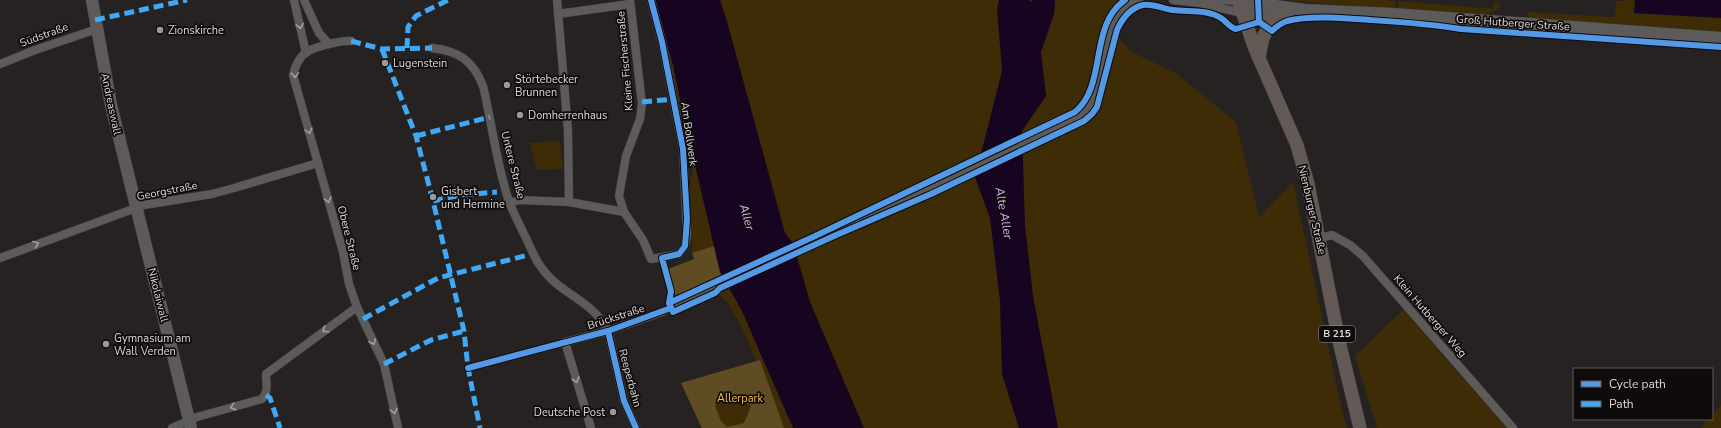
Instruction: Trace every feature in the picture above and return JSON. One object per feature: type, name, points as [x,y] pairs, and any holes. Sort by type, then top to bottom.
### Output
[{"type":"main road","name":"Andreaswall","points":[[92,0],[111,105],[136,208]]},
{"type":"main road","name":"Groß Hutberger Straße","points":[[1238,0],[1305,10],[1392,14],[1721,38]]},
{"type":"main road","name":"Nienburger Straße","points":[[1238,0],[1259,58],[1297,145],[1308,184],[1320,238],[1339,341],[1360,428]]},
{"type":"main road","name":"Groß Hutberger Straße","points":[[1242,13],[1258,15],[1281,14],[1305,10]]},
{"type":"main road","points":[[1259,58],[1262,39],[1267,28],[1281,14]]},
{"type":"main road","name":"Nikolaiwall","points":[[136,208],[190,424]]},
{"type":"street","points":[[294,0],[306,53],[330,44],[351,41]]},
{"type":"street","points":[[304,0],[319,33],[330,44]]},
{"type":"street","points":[[557,0],[568,131],[570,202]]},
{"type":"street","name":"Am Bollwerk","points":[[624,212],[643,240],[651,259],[679,254],[685,246],[687,219],[683,149],[662,42],[651,0]]},
{"type":"street","name":"Brückstraße","points":[[591,428],[565,342],[608,331],[662,312],[1083,115],[1089,109],[1095,93],[1112,26],[1124,9],[1139,0]]},
{"type":"street","name":"Groß Hutberger Straße","points":[[1173,0],[1205,2],[1238,0]]},
{"type":"street","points":[[558,14],[630,2]]},
{"type":"street","name":"Kleine Fischerstraße","points":[[624,212],[619,196],[626,156],[640,119],[642,104],[630,2]]},
{"type":"street","name":"Groß Hutberger Straße","points":[[1205,2],[1242,13]]},
{"type":"street","name":"Südstraße","points":[[0,64],[35,50],[97,29]]},
{"type":"street","name":"Untere Straße","points":[[432,48],[446,49],[462,57],[470,64],[480,77],[510,203],[540,266],[556,284],[585,303],[599,316],[608,331]]},
{"type":"street","name":"Obere Straße","points":[[306,53],[296,65],[293,75],[343,252],[349,284],[357,307],[384,364],[398,428]]},
{"type":"street","name":"Georgstraße","points":[[0,258],[136,208],[227,190],[318,163]]},
{"type":"street","points":[[510,203],[519,200],[570,202],[624,212]]},
{"type":"street","name":"Klein Hutberger Weg","points":[[1320,238],[1332,235],[1350,245],[1363,256],[1513,428]]},
{"type":"street","points":[[172,428],[190,424],[262,399],[266,395],[267,389],[266,374],[357,307]]},
{"type":"street","name":"Reeperbahn","points":[[608,331],[624,401],[636,428]]},
{"type":"green space","points":[[652,0],[1123,0],[1111,11],[1105,23],[1132,52],[1177,74],[1236,122],[1259,217],[1293,182],[1347,428],[701,428],[681,383],[757,361],[736,316],[718,293],[723,290],[712,269],[708,248],[692,253],[690,176],[693,176],[663,33]]},
{"type":"green space","points":[[1284,0],[1396,1],[1395,7],[1392,7],[1392,9]]},
{"type":"green space","points":[[1635,0],[1634,13],[1721,18],[1721,35],[1530,19],[1526,12],[1615,17],[1616,1]]},
{"type":"green space","points":[[1399,1],[1494,9],[1494,2],[1500,4],[1500,6],[1496,11],[1476,15],[1398,10]]},
{"type":"green space","points":[[560,141],[563,169],[537,170],[530,143]]},
{"type":"green space","points":[[714,246],[723,276],[676,298],[668,269],[694,259],[692,253]]},
{"type":"green space","points":[[1404,309],[1450,364],[1509,428],[1377,428],[1355,356]]},
{"type":"green space","name":"Allerpark","points":[[760,360],[784,428],[702,428],[681,383]],"holes":[[[729,396],[741,399],[751,406],[744,423],[727,427],[721,421],[715,406],[719,399]]]},
{"type":"green space","points":[[1721,405],[1721,428],[1700,428],[1707,420],[1713,420],[1713,414]]},
{"type":"water","name":"Aller","points":[[654,0],[720,0],[785,233],[793,243],[810,302],[864,428],[793,428],[741,309],[720,272],[673,65]]},
{"type":"water","name":"Alte Aller","points":[[999,0],[1029,0],[1030,2],[1033,0],[1055,0],[1054,14],[1041,52],[1046,96],[1022,131],[1025,225],[1033,296],[1058,428],[1019,428],[1002,374],[1000,300],[990,218],[975,177],[1002,71],[997,9]]},
{"type":"water","points":[[1635,0],[1721,0],[1721,18],[1634,13]]},
{"type":"pier","points":[[1024,134],[1025,152],[974,176],[978,156]]},
{"type":"pier","points":[[795,243],[799,254],[726,287],[721,278]]},
{"type":"marked path","points":[[95,20],[187,0]]},
{"type":"marked path","points":[[407,48],[408,27],[416,16],[448,0]]},
{"type":"marked path","points":[[351,41],[382,49],[432,48]]},
{"type":"marked path","points":[[382,49],[416,136],[433,201],[464,331],[468,368],[480,428]]},
{"type":"marked path","points":[[642,102],[674,99]]},
{"type":"marked path","points":[[416,136],[490,117]]},
{"type":"marked path","points":[[433,201],[461,195],[497,192]]},
{"type":"marked path","points":[[363,319],[438,278],[528,255]]},
{"type":"marked path","points":[[384,364],[431,340],[464,331]]},
{"type":"marked path","points":[[266,395],[270,398],[280,428]]},
{"type":"cycle path","points":[[651,0],[662,42],[683,149],[687,219],[685,246],[679,254],[662,258],[671,291],[669,303],[673,312],[715,293],[720,288],[931,194],[1084,121],[1097,107],[1117,30],[1127,14],[1138,6],[1150,5],[1173,10],[1210,13],[1221,18],[1236,29],[1259,22]]},
{"type":"cycle path","points":[[669,303],[813,237],[1075,112],[1085,100],[1092,86],[1106,25],[1114,11],[1125,0]]},
{"type":"cycle path","points":[[1258,0],[1259,22],[1272,31],[1283,23],[1296,19],[1339,18],[1416,23],[1461,29],[1721,47]]},
{"type":"cycle path","points":[[468,368],[608,331],[671,308]]},
{"type":"cycle path","points":[[608,331],[624,401],[636,428]]},
{"type":"place","name":"Zionskirche","points":[[160,30]]},
{"type":"place","name":"Lugenstein","points":[[385,63]]},
{"type":"place","name":"Störtebecker Brunnen","points":[[507,85]]},
{"type":"place","name":"Domherrenhaus","points":[[520,115]]},
{"type":"place","name":"Gisbert und Hermine","points":[[433,197]]},
{"type":"place","name":"Gymnasium am Wall Verden","points":[[106,344]]},
{"type":"place","name":"Deutsche Post","points":[[613,412]]}]
